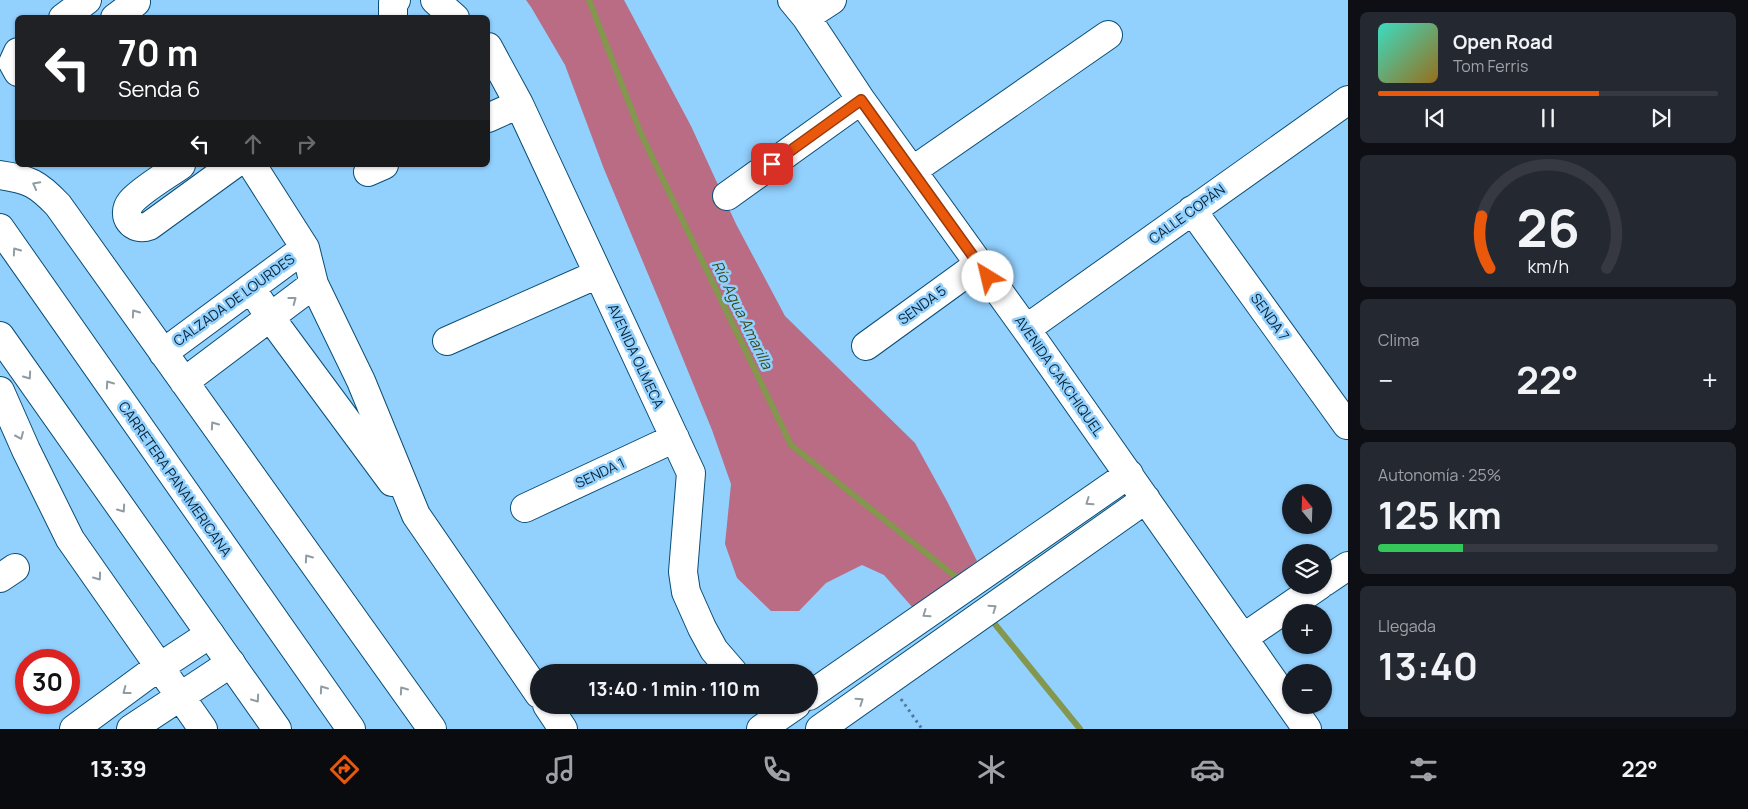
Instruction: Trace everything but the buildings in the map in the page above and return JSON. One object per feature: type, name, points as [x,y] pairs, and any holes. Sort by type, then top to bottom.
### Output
[{"type":"main road","points":[[67,15],[87,0]]},
{"type":"main road","points":[[393,15],[393,3],[396,0]]},
{"type":"main road","points":[[436,0],[452,15]]},
{"type":"main road","points":[[799,8],[832,0]]},
{"type":"main road","name":"AVENIDA CAKCHIQUEL","points":[[799,8],[861,100],[1129,474],[1307,729]]},
{"type":"main road","points":[[912,171],[1108,34]]},
{"type":"main road","name":"AVENIDA OLMECA","points":[[490,51],[520,104],[691,474],[683,572],[686,592],[714,650],[726,664]]},
{"type":"main road","points":[[727,196],[861,100]]},
{"type":"main road","name":"CALLE COPÁN","points":[[1026,329],[1348,100]]},
{"type":"main road","points":[[490,117],[520,104]]},
{"type":"main road","points":[[178,167],[130,203],[126,214],[134,226],[143,228],[149,226],[230,167]]},
{"type":"main road","points":[[253,167],[305,248],[314,284],[361,380],[416,515]]},
{"type":"main road","points":[[0,175],[21,178],[43,188],[58,205],[432,729]]},
{"type":"main road","name":"SENDA 7","points":[[1192,210],[1348,424]]},
{"type":"main road","name":"CARRETERA PANAMERICANA","points":[[0,228],[351,729]]},
{"type":"main road","name":"CALZADA DE LOURDES","points":[[163,353],[305,248]]},
{"type":"main road","name":"SENDA 5","points":[[866,346],[979,264]]},
{"type":"main road","points":[[447,341],[598,274]]},
{"type":"main road","points":[[184,382],[314,284]]},
{"type":"main road","points":[[251,288],[270,317],[416,515],[530,681]]},
{"type":"main road","points":[[0,336],[277,729]]},
{"type":"main road","points":[[0,391],[26,450],[70,539],[203,729]]},
{"type":"main road","name":"SENDA 1","points":[[525,508],[675,438]]},
{"type":"main road","points":[[818,690],[1129,474]]},
{"type":"main road","points":[[820,729],[1146,499]]},
{"type":"main road","points":[[1332,577],[1348,566]]},
{"type":"main road","points":[[1244,638],[1307,594]]},
{"type":"main road","points":[[74,729],[160,666],[210,634]]},
{"type":"main road","points":[[130,729],[230,663]]},
{"type":"main road","points":[[553,714],[563,729]]},
{"type":"main road","points":[[767,721],[780,714]]},
{"type":"path","points":[[889,682],[922,729]]},
{"type":"shaded area","points":[[526,0],[624,0],[691,126],[736,224],[785,316],[915,443],[977,561],[913,608],[884,575],[862,565],[826,583],[799,611],[771,611],[737,578],[725,544],[731,484],[712,430],[604,169],[565,65]]},
{"type":"waterway","name":"Río Agua Amarilla","points":[[589,0],[641,134],[791,445],[956,577]]},
{"type":"waterway","name":"Río Agua Amarilla","points":[[994,623],[1080,729]]},
{"type":"route","points":[[772,164],[861,100],[988,277]]}]
